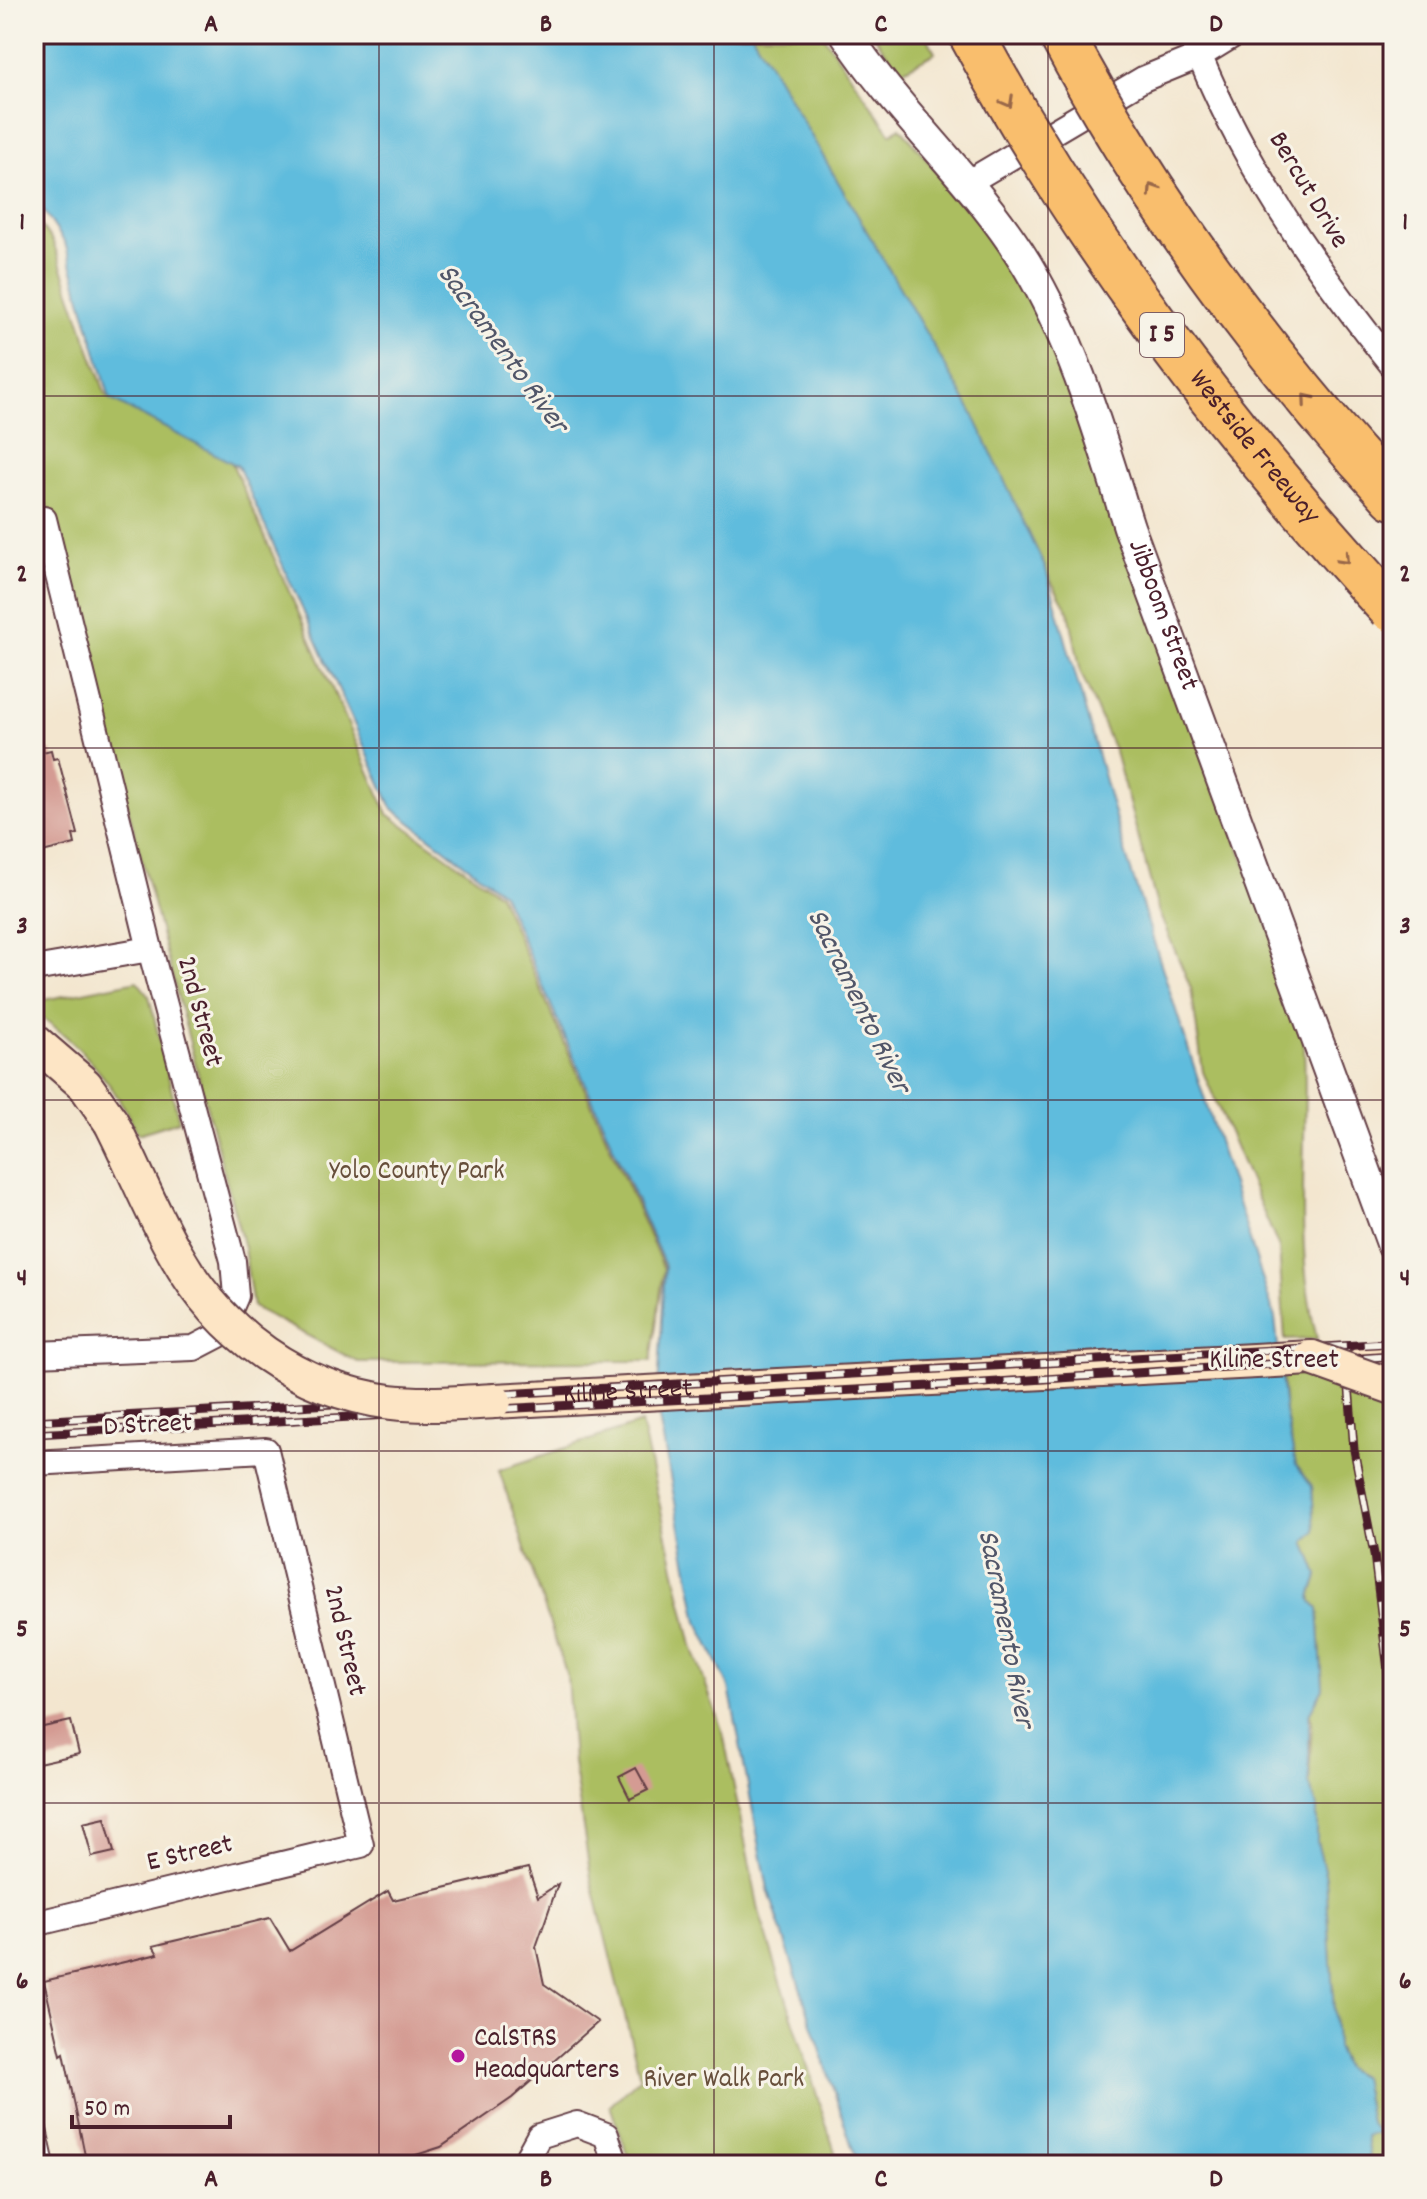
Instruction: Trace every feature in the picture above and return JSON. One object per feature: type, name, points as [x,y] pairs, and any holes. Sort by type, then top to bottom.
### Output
[{"type":"highway","name":"Westside Freeway","points":[[971,34],[1043,164],[1101,252],[1202,391],[1321,533],[1393,612]]},
{"type":"highway","points":[[1061,34],[1126,148],[1242,318],[1393,497]]},
{"type":"highway","points":[[1358,458],[1393,491]]},
{"type":"main road","name":"Kiline Street","points":[[34,1041],[85,1085],[111,1122],[174,1253],[219,1315],[253,1346],[300,1376],[367,1398],[444,1404],[1312,1358],[1393,1363]]},
{"type":"main road","points":[[1312,1358],[1393,1387]]},
{"type":"street","name":"Jibboom Street","points":[[846,34],[866,64],[967,183],[1026,264],[1054,314],[1393,1246]]},
{"type":"street","points":[[967,183],[1195,45],[1235,34]]},
{"type":"street","name":"Bercut Drive","points":[[1195,45],[1229,120],[1278,207],[1333,292],[1393,366]]},
{"type":"street","name":"2nd Street","points":[[34,1354],[194,1348],[219,1335],[236,1296],[233,1261],[37,520]]},
{"type":"street","points":[[34,969],[150,949]]},
{"type":"street","name":"2nd Street","points":[[266,1450],[361,1845]]},
{"type":"street","name":"D Street","points":[[34,1463],[266,1450]]},
{"type":"street","name":"E Street","points":[[34,1924],[361,1845]]},
{"type":"street","points":[[527,2165],[528,2156],[539,2136],[577,2124],[606,2135],[616,2165]]},
{"type":"street","points":[[34,2130],[42,2165]]},
{"type":"green space","points":[[734,34],[822,34],[891,134],[900,127],[977,219],[1039,312],[1302,1016],[1305,1097],[1303,1218],[1309,1299],[1317,1339],[1285,1340],[1279,1248],[1203,1072],[1191,988],[1159,913],[1115,752],[1081,673],[1069,612]]},
{"type":"green space","points":[[873,34],[926,34],[935,53],[900,72]]},
{"type":"green space","name":"Yolo County Park","points":[[34,216],[53,242],[106,396],[231,461],[388,814],[499,894],[664,1269],[651,1361],[358,1362],[253,1307],[244,1248],[48,505],[34,502]]},
{"type":"green space","points":[[137,981],[149,996],[179,1121],[138,1134],[119,1099],[95,1066],[66,1037],[34,1012],[34,1002]]},
{"type":"green space","points":[[1393,1370],[1393,2165],[1370,2165],[1366,2135],[1378,2133],[1370,2124],[1362,2077],[1345,2068],[1336,2047],[1326,1878],[1317,1842],[1317,1807],[1309,1784],[1312,1721],[1309,1714],[1323,1688],[1318,1609],[1311,1597],[1318,1575],[1305,1542],[1314,1518],[1312,1486],[1296,1465],[1285,1412],[1282,1374]]},
{"type":"green space","name":"River Walk Park","points":[[641,1423],[692,1646],[723,1733],[760,1915],[839,2165],[632,2165],[610,2106],[640,2077],[591,1879],[573,1762],[567,1676],[499,1470]]},
{"type":"water","name":"Sacramento River","points":[[34,34],[752,34],[972,412],[1046,569],[1123,846],[1275,1318],[1285,1412],[1296,1465],[1312,1486],[1315,1531],[1305,1542],[1318,1575],[1311,1597],[1318,1609],[1323,1688],[1309,1714],[1309,1783],[1317,1807],[1317,1842],[1326,1878],[1336,2047],[1345,2068],[1362,2077],[1370,2123],[1378,2133],[1366,2136],[1370,2165],[858,2165],[768,1889],[729,1687],[698,1622],[657,1408],[665,1266],[502,893],[392,808],[238,466],[110,399],[65,243],[34,196]]},
{"type":"building","points":[[51,750],[53,759],[58,758],[78,834],[73,835],[75,844],[34,854],[34,754]]},
{"type":"building","points":[[71,1721],[79,1754],[34,1764],[34,1729]]},
{"type":"building","points":[[636,1768],[648,1790],[630,1799],[619,1777]]},
{"type":"building","points":[[105,1818],[114,1852],[92,1857],[83,1823]]},
{"type":"building","points":[[528,1868],[538,1897],[558,1884],[536,1947],[544,1984],[598,2022],[512,2098],[441,2147],[385,2165],[87,2165],[64,2053],[61,2055],[44,1981],[158,1954],[153,1946],[270,1918],[290,1951],[388,1891],[393,1900]]},
{"type":"railway","points":[[34,1421],[1393,1343]]},
{"type":"railway","points":[[34,1434],[968,1384],[1393,1356]]},
{"type":"railway","points":[[1349,1387],[1354,1450],[1374,1554],[1393,1712]]},
{"type":"railway","points":[[1386,1590],[1393,1536]]},
{"type":"place","name":"CalSTRS Headquarters","points":[[458,2056]]}]
